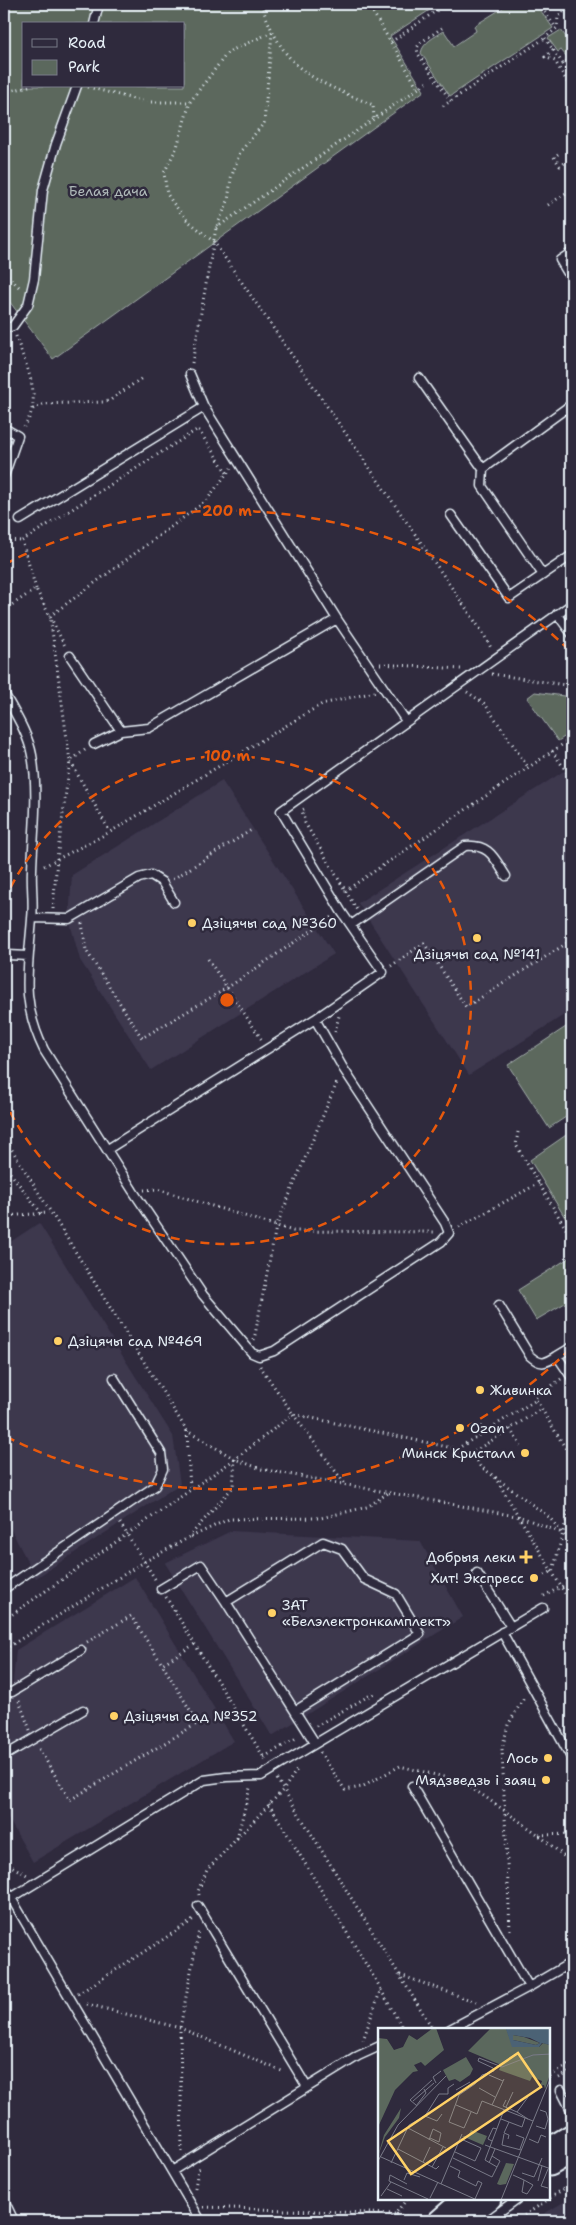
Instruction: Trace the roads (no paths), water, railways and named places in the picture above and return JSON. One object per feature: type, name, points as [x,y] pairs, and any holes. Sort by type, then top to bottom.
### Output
[{"type":"street","points":[[551,2147],[572,2135]]},
{"type":"street","points":[[551,2164],[572,2152]]},
{"type":"street","points":[[438,2221],[463,2200]]},
{"type":"street","points":[[461,2221],[489,2200]]},
{"type":"lane","points":[[94,22],[99,4]]},
{"type":"lane","points":[[4,329],[13,326],[28,305],[34,279],[42,190],[76,88]]},
{"type":"lane","points":[[572,252],[560,260],[572,280]]},
{"type":"lane","points":[[190,374],[204,406],[337,620],[406,722]]},
{"type":"lane","points":[[419,378],[483,469],[482,486],[544,575]]},
{"type":"lane","points":[[483,469],[572,404]]},
{"type":"lane","points":[[20,520],[204,406]]},
{"type":"lane","points":[[4,428],[18,436],[4,476]]},
{"type":"lane","points":[[451,515],[509,598],[572,555]]},
{"type":"lane","points":[[108,1149],[315,1019],[383,972],[341,910],[281,811],[572,604]]},
{"type":"lane","points":[[558,614],[572,634]]},
{"type":"lane","points":[[94,744],[121,731],[149,728],[337,620]]},
{"type":"lane","points":[[70,656],[121,731]]},
{"type":"lane","points":[[4,693],[20,722],[32,754],[36,792],[32,918],[28,956],[27,997],[33,1028],[44,1050],[203,1295],[252,1353],[259,1356],[274,1351],[441,1242],[449,1233],[446,1223],[343,1068],[315,1019]]},
{"type":"lane","points":[[351,925],[465,846],[477,845],[489,850],[506,876]]},
{"type":"lane","points":[[32,918],[69,919],[139,878],[151,875],[164,885],[174,902]]},
{"type":"lane","points":[[8,955],[28,956]]},
{"type":"lane","points":[[499,1305],[530,1356],[538,1363],[546,1363],[572,1347]]},
{"type":"lane","points":[[558,1356],[571,1376]]},
{"type":"lane","points":[[4,1589],[155,1486],[163,1469],[161,1453],[114,1378]]},
{"type":"lane","points":[[226,1602],[324,1542],[342,1549],[364,1579],[396,1594],[420,1634],[295,1711]]},
{"type":"lane","points":[[161,1589],[200,1565],[226,1602],[314,1743]]},
{"type":"lane","points":[[477,1573],[511,1627]]},
{"type":"lane","points":[[11,1898],[204,1780],[261,1776],[543,1608]]},
{"type":"lane","points":[[502,1632],[572,1759]]},
{"type":"lane","points":[[4,1692],[12,1692],[81,1648]]},
{"type":"lane","points":[[4,1756],[83,1710]]},
{"type":"lane","points":[[412,1786],[529,1987]]},
{"type":"lane","points":[[4,1886],[201,2221]]},
{"type":"lane","points":[[198,1906],[305,2084]]},
{"type":"lane","points":[[452,2028],[572,1962]]},
{"type":"lane","points":[[172,2171],[305,2084],[378,2047]]},
{"type":"lane","points":[[561,2090],[572,2112]]},
{"type":"lane","points":[[4,2200],[14,2221]]},
{"type":"lane","points":[[429,2221],[462,2200]]},
{"type":"lane","points":[[487,2221],[516,2200]]},
{"type":"place","name":"Дзіцячы сад №360","points":[[192,923]]},
{"type":"place","name":"Дзіцячы сад №141","points":[[477,938]]},
{"type":"place","name":"Дзіцячы сад №469","points":[[58,1341]]},
{"type":"place","name":"Живинка","points":[[480,1390]]},
{"type":"place","name":"Ozon","points":[[460,1428]]},
{"type":"place","name":"Минск Кристалл","points":[[525,1453]]},
{"type":"place","name":"Добрыя леки","points":[[526,1557]]},
{"type":"place","name":"Хит! Экспресс","points":[[534,1578]]},
{"type":"place","name":"ЗАТ «Белэлектронкамплект»","points":[[272,1613]]},
{"type":"place","name":"Дзіцячы сад №352","points":[[114,1716]]},
{"type":"place","name":"Лось","points":[[548,1758]]},
{"type":"place","name":"Мядзведзь і заяц","points":[[546,1780]]},
{"type":"park label","name":"Белая дача","points":[[108,191]]}]
